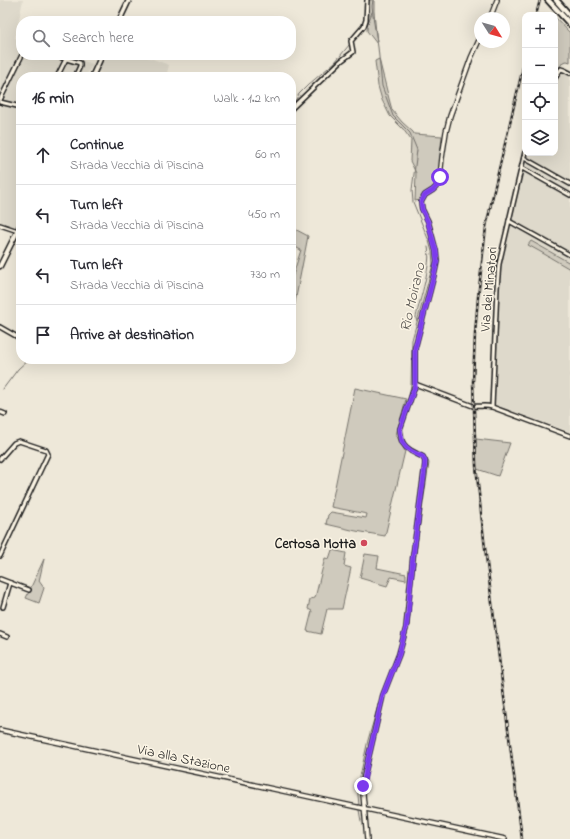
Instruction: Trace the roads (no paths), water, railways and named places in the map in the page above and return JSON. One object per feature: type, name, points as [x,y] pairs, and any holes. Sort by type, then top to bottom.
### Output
[{"type":"main road","points":[[122,16],[130,0]]},
{"type":"main road","points":[[548,0],[570,24]]},
{"type":"main road","points":[[556,0],[570,16]]},
{"type":"main road","points":[[94,72],[100,60]]},
{"type":"main road","points":[[0,266],[16,235]]},
{"type":"street","points":[[296,104],[341,61],[353,52],[351,43],[364,26],[366,20],[367,0]]},
{"type":"street","points":[[492,12],[497,0]]},
{"type":"street","points":[[367,839],[363,786],[383,695],[399,654],[406,628],[413,556],[425,464],[423,457],[411,451],[402,442],[400,429],[415,384],[415,348],[437,261],[436,251],[421,202],[425,195],[438,185],[450,116],[476,48]]},
{"type":"street","points":[[16,106],[0,101],[20,60]]},
{"type":"street","points":[[60,72],[66,60]]},
{"type":"street","points":[[70,60],[80,63],[77,72]]},
{"type":"street","points":[[558,73],[560,69],[570,73]]},
{"type":"street","points":[[524,158],[570,184]]},
{"type":"street","name":"Via dei Minatori","points":[[492,407],[497,288],[500,264],[524,158]]},
{"type":"street","points":[[534,175],[539,166]]},
{"type":"street","points":[[522,168],[570,194]]},
{"type":"street","points":[[509,221],[570,255]]},
{"type":"street","points":[[0,225],[16,230]]},
{"type":"street","points":[[0,327],[16,336]]},
{"type":"street","points":[[415,384],[473,406],[478,407],[487,405],[570,436]]},
{"type":"street","points":[[0,412],[5,414]]},
{"type":"street","points":[[0,459],[14,443],[19,441],[46,450],[48,454],[0,556]]},
{"type":"street","points":[[0,579],[29,590]]},
{"type":"street","points":[[3,607],[10,583]]},
{"type":"street","points":[[0,634],[8,637]]},
{"type":"street","name":"Via alla Stazione","points":[[0,730],[505,839]]},
{"type":"waterway","name":"Rio Moirano","points":[[373,0],[372,6],[382,86],[393,116],[410,133],[417,150],[412,190],[413,202],[432,252],[433,264],[412,340],[411,385],[409,396]]},
{"type":"waterway","points":[[355,39],[366,27],[372,12]]},
{"type":"waterway","points":[[296,99],[308,85],[335,62],[350,44]]},
{"type":"waterway","name":"Rio Moirano","points":[[417,321],[416,317],[427,272],[429,254],[428,247]]},
{"type":"waterway","points":[[3,389],[24,364]]},
{"type":"waterway","points":[[404,412],[408,399]]},
{"type":"waterway","name":"Rio Moirano","points":[[402,650],[409,627],[418,537],[429,463],[424,455],[409,446],[404,439]]},
{"type":"waterway","name":"Rio Moirano","points":[[359,805],[359,781],[368,740],[381,695],[399,651]]},
{"type":"waterway","name":"Rio Moirano","points":[[359,810],[361,821]]},
{"type":"railway","points":[[537,12],[540,0]]},
{"type":"railway","points":[[522,72],[486,227],[478,297],[473,382],[476,466],[522,839]]},
{"type":"place","name":"Certosa Motta","points":[[364,543]]}]
